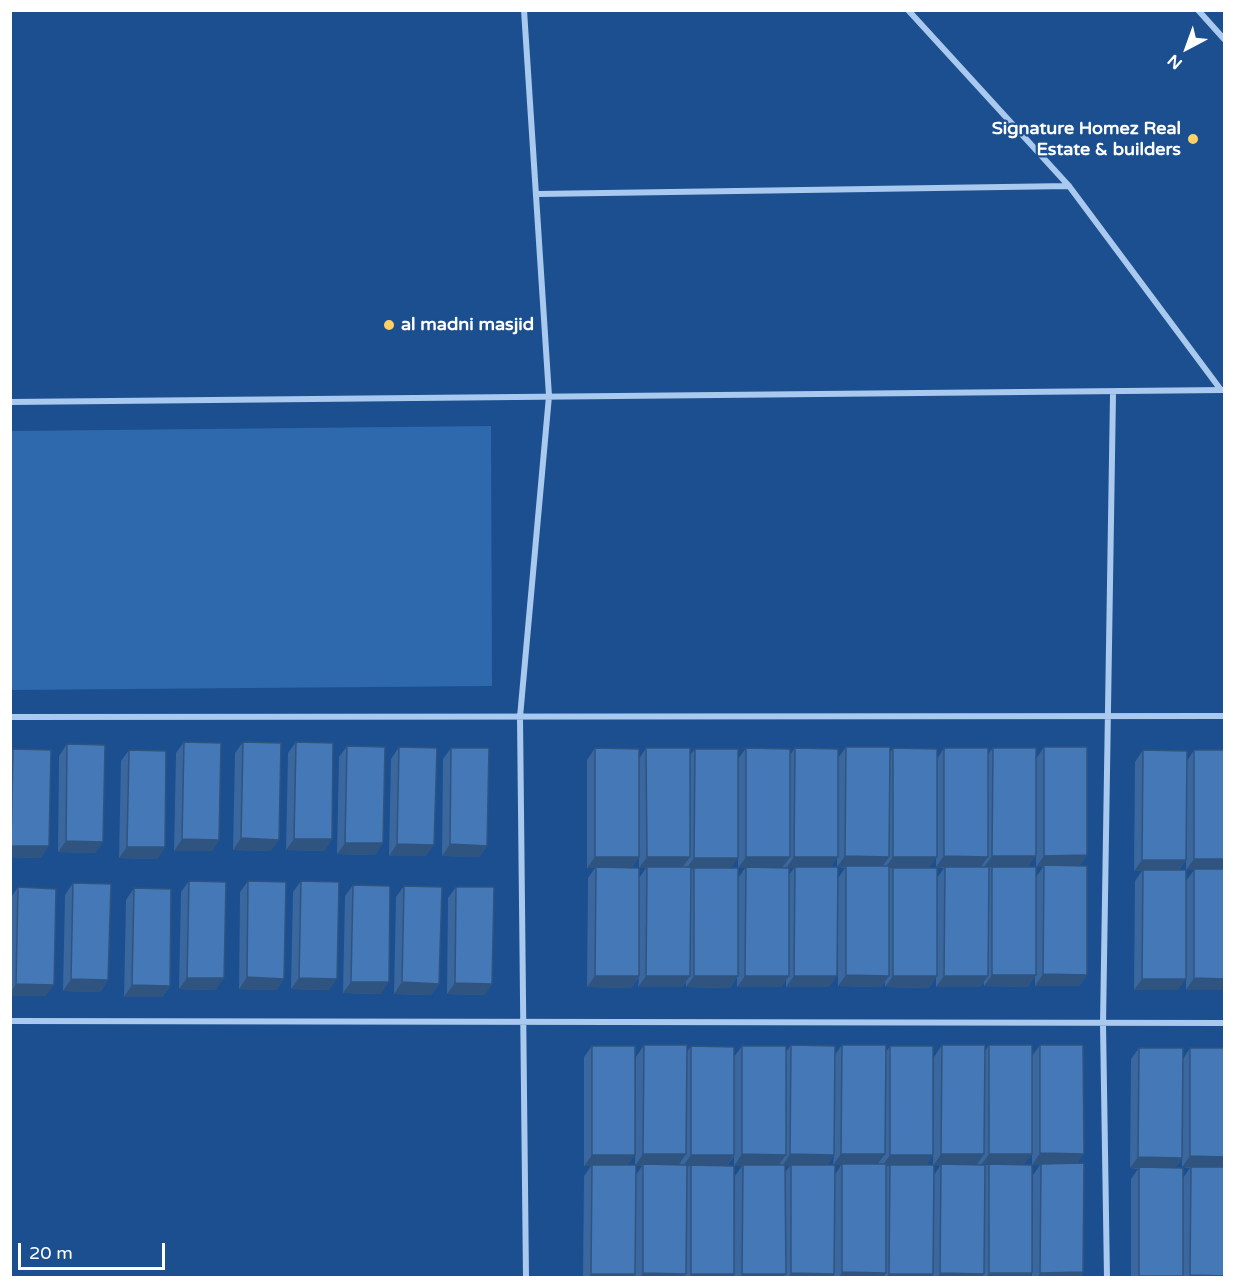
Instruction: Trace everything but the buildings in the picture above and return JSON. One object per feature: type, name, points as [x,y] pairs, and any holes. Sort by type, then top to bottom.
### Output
[{"type":"street","points":[[524,10],[538,194],[549,396],[520,717],[526,1278]]},
{"type":"street","points":[[908,10],[1069,186],[1223,390]]},
{"type":"street","points":[[1198,10],[1224,39]]},
{"type":"street","points":[[538,194],[1069,186]]},
{"type":"street","points":[[10,402],[1113,393],[1223,390]]},
{"type":"street","points":[[1107,1278],[1103,1024],[1106,718],[1113,393]]},
{"type":"street","points":[[10,717],[1106,718],[1224,716]]},
{"type":"street","points":[[10,1021],[523,1020],[1224,1023]]},
{"type":"shaded area","points":[[491,426],[492,686],[11,690],[11,431]]},
{"type":"place","name":"Signature Homez Real Estate & builders","points":[[1193,139]]},
{"type":"place","name":"al madni masjid","points":[[389,325]]}]
